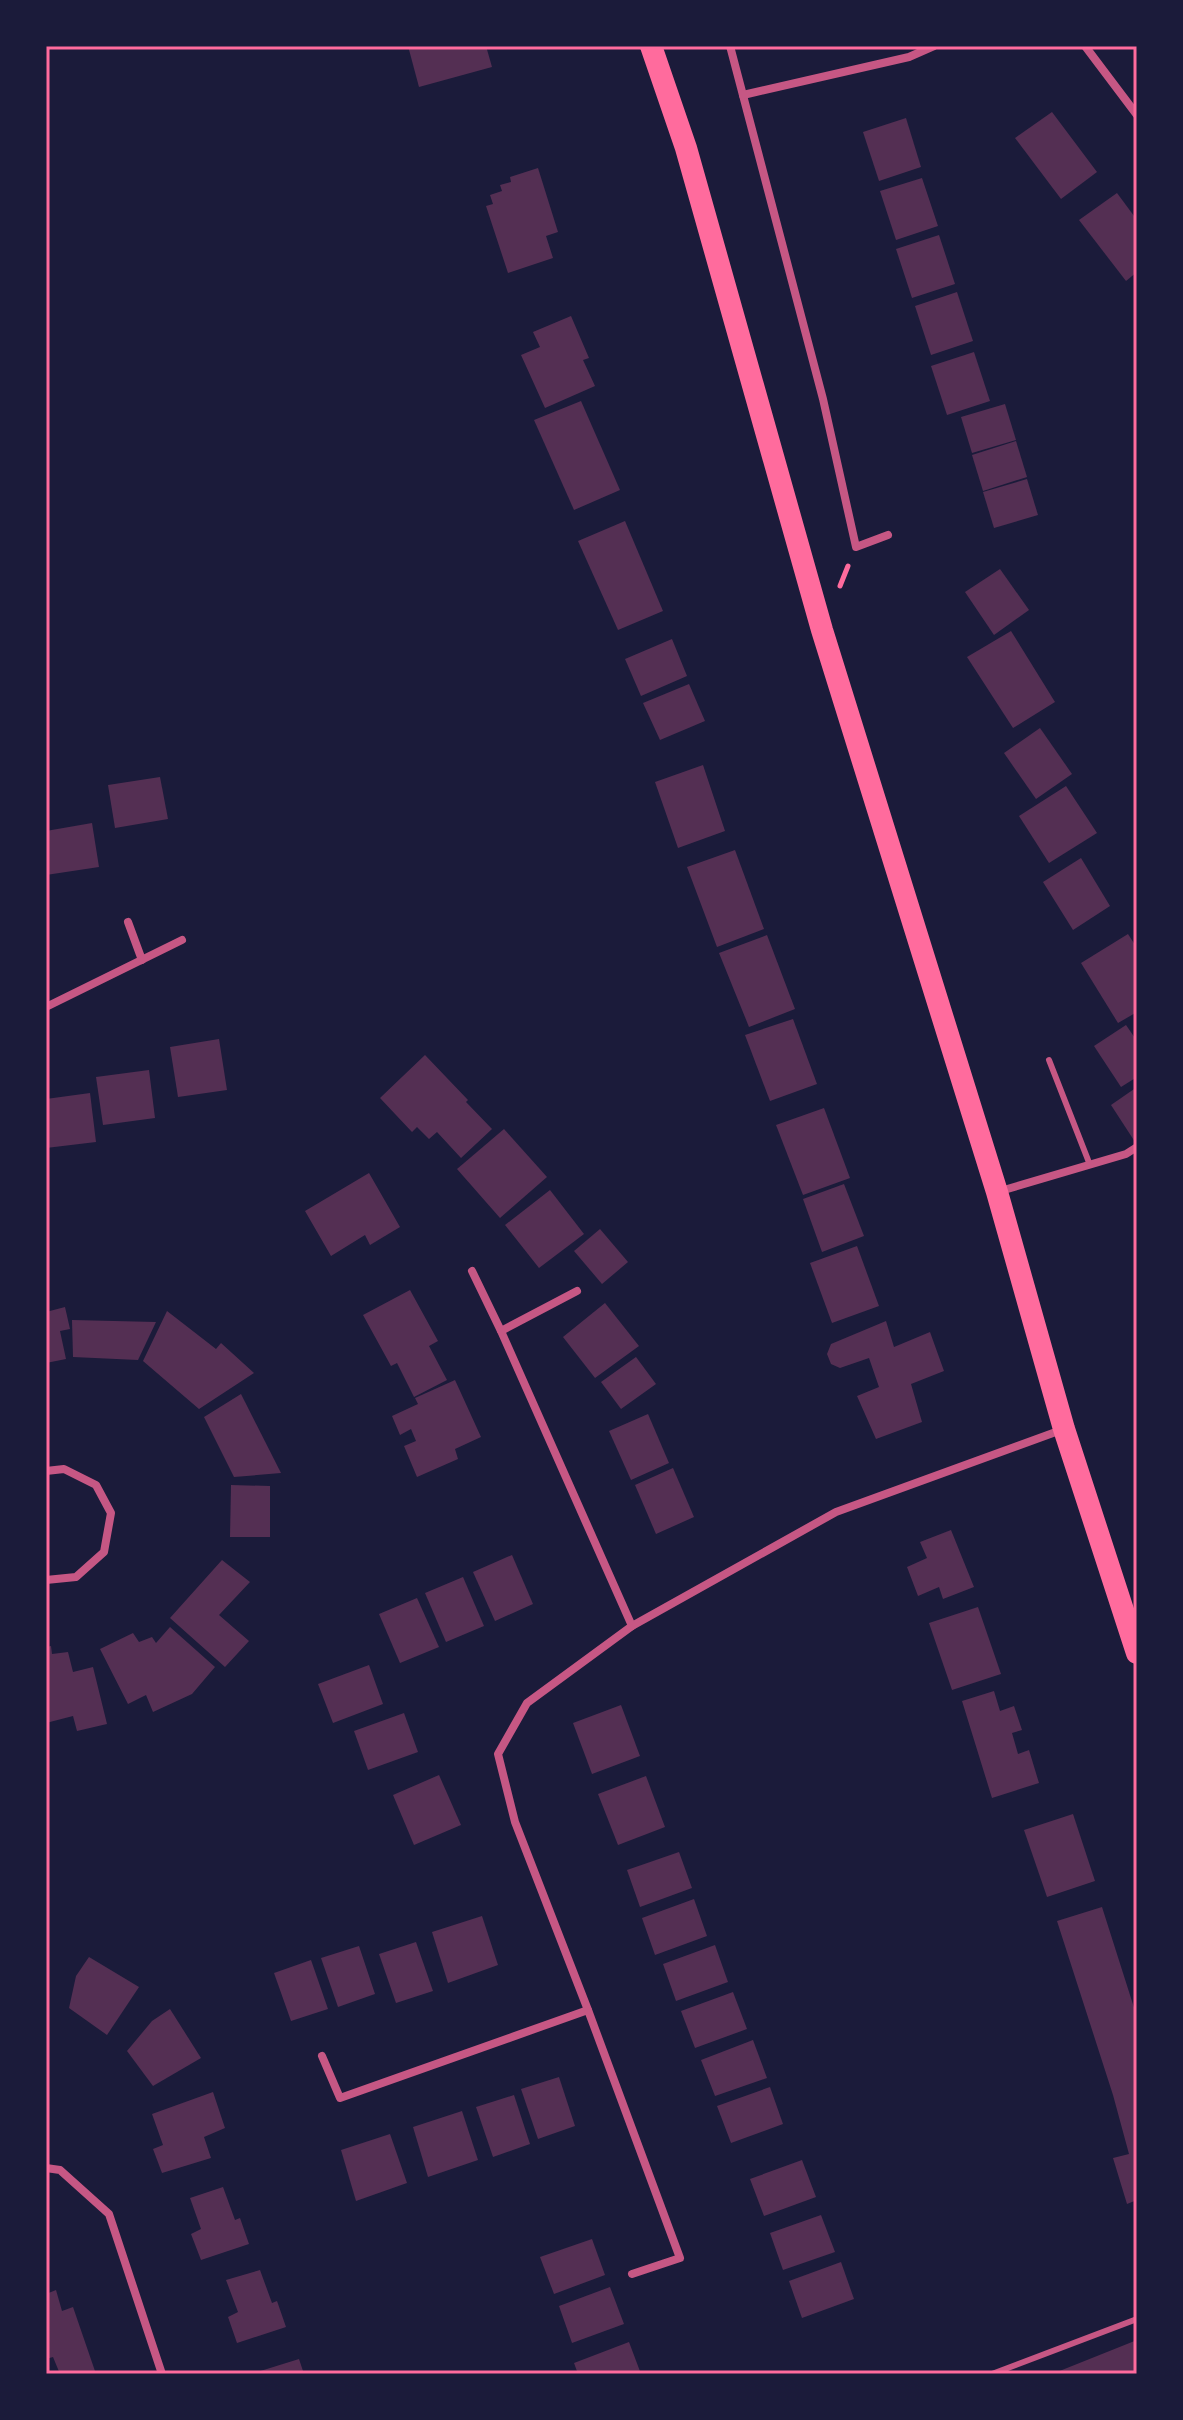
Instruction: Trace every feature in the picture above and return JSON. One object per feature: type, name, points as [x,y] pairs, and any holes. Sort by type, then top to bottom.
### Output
[{"type":"highway","points":[[651,46],[686,148],[822,630],[997,1192],[1064,1429],[1137,1653]]},
{"type":"street","points":[[730,46],[823,399],[856,547],[888,535]]},
{"type":"street","points":[[743,95],[909,57],[934,46]]},
{"type":"street","points":[[1085,46],[1137,115]]},
{"type":"street","points":[[128,922],[142,960]]},
{"type":"street","points":[[46,1007],[182,940]]},
{"type":"street","points":[[997,1192],[1126,1154],[1137,1147]]},
{"type":"street","points":[[472,1271],[632,1626]]},
{"type":"street","points":[[501,1331],[577,1291]]},
{"type":"street","points":[[632,2274],[680,2258],[515,1822],[498,1754],[527,1703],[632,1626],[836,1512],[1064,1429]]},
{"type":"street","points":[[46,1471],[64,1469],[96,1485],[111,1513],[104,1552],[76,1577],[46,1580]]},
{"type":"street","points":[[322,2056],[340,2098],[588,2010]]},
{"type":"street","points":[[46,2168],[60,2170],[109,2214],[162,2374]]},
{"type":"lane","points":[[1049,1060],[1090,1165]]},
{"type":"lane","points":[[992,2374],[1137,2319]]},
{"type":"building","points":[[408,46],[486,46],[492,67],[419,87]]},
{"type":"building","points":[[1052,112],[1097,172],[1061,199],[1015,138]]},
{"type":"building","points":[[906,118],[921,167],[879,181],[863,132]]},
{"type":"building","points":[[538,168],[558,232],[546,236],[553,258],[508,273],[486,206],[493,204],[490,195],[502,191],[500,185],[511,182],[510,177]]},
{"type":"building","points":[[922,178],[938,226],[896,240],[880,191]]},
{"type":"building","points":[[1117,193],[1137,220],[1137,272],[1126,281],[1079,220]]},
{"type":"building","points":[[939,235],[955,284],[912,298],[896,249]]},
{"type":"building","points":[[957,292],[973,341],[931,355],[915,306]]},
{"type":"building","points":[[571,316],[589,358],[583,360],[595,386],[545,408],[521,355],[540,347],[533,332]]},
{"type":"building","points":[[974,352],[990,401],[947,415],[931,366]]},
{"type":"building","points":[[581,401],[620,490],[574,510],[534,420]]},
{"type":"building","points":[[1005,404],[1016,440],[972,453],[961,417]]},
{"type":"building","points":[[1016,441],[1027,477],[983,491],[972,455]]},
{"type":"building","points":[[1027,479],[1038,515],[994,528],[983,492]]},
{"type":"building","points":[[625,521],[663,611],[618,630],[578,541]]},
{"type":"building","points":[[1000,569],[1029,610],[994,635],[965,592]]},
{"type":"building","points":[[1011,631],[1055,702],[1013,728],[967,657]]},
{"type":"building","points":[[672,639],[687,676],[641,696],[625,659]]},
{"type":"building","points":[[689,684],[705,721],[660,740],[643,703]]},
{"type":"building","points":[[1040,728],[1072,774],[1036,799],[1004,753]]},
{"type":"building","points":[[703,765],[725,831],[678,848],[655,782]]},
{"type":"building","points":[[160,777],[168,819],[115,828],[108,785]]},
{"type":"building","points":[[1066,786],[1097,833],[1049,863],[1019,816]]},
{"type":"building","points":[[92,823],[99,867],[46,875],[46,831]]},
{"type":"building","points":[[735,850],[764,929],[717,947],[687,867]]},
{"type":"building","points":[[1081,858],[1110,906],[1073,930],[1043,882]]},
{"type":"building","points":[[1128,934],[1137,948],[1137,1012],[1118,1023],[1081,963]]},
{"type":"building","points":[[767,935],[795,1009],[749,1027],[719,953]]},
{"type":"building","points":[[793,1019],[817,1084],[770,1101],[745,1035]]},
{"type":"building","points":[[1126,1025],[1137,1041],[1137,1077],[1121,1087],[1094,1046]]},
{"type":"building","points":[[219,1039],[227,1090],[178,1097],[170,1047]]},
{"type":"building","points":[[425,1055],[492,1129],[461,1158],[437,1132],[429,1139],[417,1127],[412,1132],[380,1098]]},
{"type":"building","points":[[149,1070],[155,1118],[103,1125],[96,1077]]},
{"type":"building","points":[[1137,1087],[1137,1145],[1111,1105]]},
{"type":"building","points":[[90,1093],[96,1142],[46,1148],[46,1099]]},
{"type":"building","points":[[824,1108],[850,1178],[803,1195],[776,1125]]},
{"type":"building","points":[[504,1129],[547,1177],[500,1218],[457,1169]]},
{"type":"building","points":[[369,1173],[400,1227],[370,1245],[365,1235],[331,1256],[305,1211]]},
{"type":"building","points":[[844,1184],[864,1236],[822,1252],[803,1199]]},
{"type":"building","points":[[550,1190],[584,1234],[539,1268],[505,1225]]},
{"type":"building","points":[[600,1229],[628,1262],[602,1284],[574,1251]]},
{"type":"building","points":[[857,1246],[879,1306],[832,1323],[810,1263]]},
{"type":"building","points":[[410,1290],[438,1341],[429,1346],[447,1380],[414,1397],[397,1363],[391,1366],[363,1315]]},
{"type":"building","points":[[605,1303],[639,1346],[595,1378],[563,1337]]},
{"type":"building","points":[[65,1307],[70,1329],[60,1331],[66,1359],[46,1363],[46,1312]]},
{"type":"building","points":[[167,1311],[216,1349],[221,1343],[254,1373],[199,1409],[143,1361]]},
{"type":"building","points":[[72,1320],[156,1322],[138,1360],[73,1357]]},
{"type":"building","points":[[886,1321],[894,1347],[930,1332],[944,1371],[911,1384],[922,1422],[876,1439],[857,1396],[879,1387],[869,1358],[840,1368],[831,1364],[827,1354],[831,1344]]},
{"type":"building","points":[[636,1357],[656,1384],[621,1409],[601,1382]]},
{"type":"building","points":[[455,1380],[481,1437],[455,1449],[458,1459],[417,1477],[404,1446],[416,1441],[411,1429],[400,1435],[392,1416],[418,1404],[415,1398]]},
{"type":"building","points":[[241,1394],[281,1473],[234,1477],[204,1417]]},
{"type":"building","points":[[648,1414],[669,1463],[631,1480],[609,1431]]},
{"type":"building","points":[[673,1468],[694,1517],[656,1534],[635,1485]]},
{"type":"building","points":[[231,1485],[270,1486],[270,1537],[230,1537]]},
{"type":"building","points":[[951,1530],[974,1587],[943,1599],[939,1587],[918,1596],[907,1567],[927,1558],[920,1542]]},
{"type":"building","points":[[512,1555],[533,1604],[495,1621],[473,1572]]},
{"type":"building","points":[[222,1560],[250,1582],[219,1615],[249,1641],[225,1667],[170,1618]]},
{"type":"building","points":[[463,1577],[484,1626],[446,1642],[425,1593]]},
{"type":"building","points":[[417,1598],[439,1647],[400,1663],[379,1614]]},
{"type":"building","points":[[978,1607],[1001,1674],[952,1690],[929,1623]]},
{"type":"building","points":[[170,1627],[215,1667],[192,1694],[153,1712],[146,1695],[128,1704],[100,1649],[133,1633],[139,1642],[152,1637],[156,1643]]},
{"type":"building","points":[[51,1646],[52,1654],[68,1652],[73,1672],[93,1667],[107,1724],[77,1731],[73,1716],[46,1723],[46,1647]]},
{"type":"building","points":[[369,1665],[383,1704],[333,1723],[318,1684]]},
{"type":"building","points":[[994,1691],[1000,1711],[1014,1706],[1022,1730],[1012,1733],[1018,1754],[1029,1750],[1039,1783],[992,1798],[962,1701]]},
{"type":"building","points":[[621,1705],[640,1756],[592,1774],[573,1723]]},
{"type":"building","points":[[404,1713],[418,1752],[368,1770],[354,1731]]},
{"type":"building","points":[[439,1775],[461,1825],[414,1845],[393,1795]]},
{"type":"building","points":[[646,1776],[665,1827],[618,1845],[598,1794]]},
{"type":"building","points":[[1073,1814],[1095,1881],[1047,1897],[1024,1830]]},
{"type":"building","points":[[679,1852],[692,1888],[640,1907],[627,1870]]},
{"type":"building","points":[[694,1899],[707,1936],[655,1955],[642,1918]]},
{"type":"building","points":[[1102,1907],[1137,2017],[1137,2200],[1127,2204],[1113,2158],[1129,2154],[1057,1921]]},
{"type":"building","points":[[482,1916],[498,1965],[448,1983],[432,1932]]},
{"type":"building","points":[[416,1942],[433,1991],[396,2003],[379,1954]]},
{"type":"building","points":[[715,1945],[728,1982],[676,2001],[663,1964]]},
{"type":"building","points":[[359,1946],[375,1994],[338,2007],[321,1958]]},
{"type":"building","points":[[89,1957],[139,1987],[107,2035],[69,2008],[76,1976]]},
{"type":"building","points":[[311,1960],[328,2009],[291,2021],[274,1973]]},
{"type":"building","points":[[733,1992],[747,2029],[695,2048],[681,2011]]},
{"type":"building","points":[[170,2009],[201,2058],[153,2086],[127,2051],[152,2021]]},
{"type":"building","points":[[753,2040],[767,2078],[715,2096],[701,2060]]},
{"type":"building","points":[[559,2077],[575,2126],[538,2139],[521,2089]]},
{"type":"building","points":[[770,2087],[783,2124],[731,2143],[717,2106]]},
{"type":"building","points":[[213,2092],[225,2128],[204,2137],[211,2158],[162,2173],[153,2149],[163,2145],[152,2114]]},
{"type":"building","points":[[514,2095],[530,2144],[493,2157],[476,2107]]},
{"type":"building","points":[[462,2111],[478,2160],[428,2177],[413,2127]]},
{"type":"building","points":[[390,2134],[407,2183],[356,2201],[341,2150]]},
{"type":"building","points":[[802,2160],[816,2197],[764,2216],[750,2179]]},
{"type":"building","points":[[223,2187],[235,2220],[240,2218],[249,2244],[201,2260],[191,2234],[201,2229],[190,2198]]},
{"type":"building","points":[[821,2215],[835,2252],[783,2270],[770,2233]]},
{"type":"building","points":[[592,2239],[605,2275],[554,2294],[540,2257]]},
{"type":"building","points":[[841,2262],[854,2299],[802,2318],[789,2281]]},
{"type":"building","points":[[260,2270],[272,2303],[277,2301],[286,2327],[237,2343],[228,2317],[238,2312],[226,2280]]},
{"type":"building","points":[[610,2287],[624,2324],[572,2343],[559,2306]]},
{"type":"building","points":[[56,2290],[62,2311],[73,2307],[96,2374],[60,2374],[53,2357],[46,2359],[46,2294]]},
{"type":"building","points":[[1137,2340],[1137,2374],[1052,2374]]},
{"type":"building","points":[[629,2342],[641,2374],[578,2374],[574,2363]]},
{"type":"building","points":[[299,2359],[304,2374],[254,2374],[254,2373]]}]
